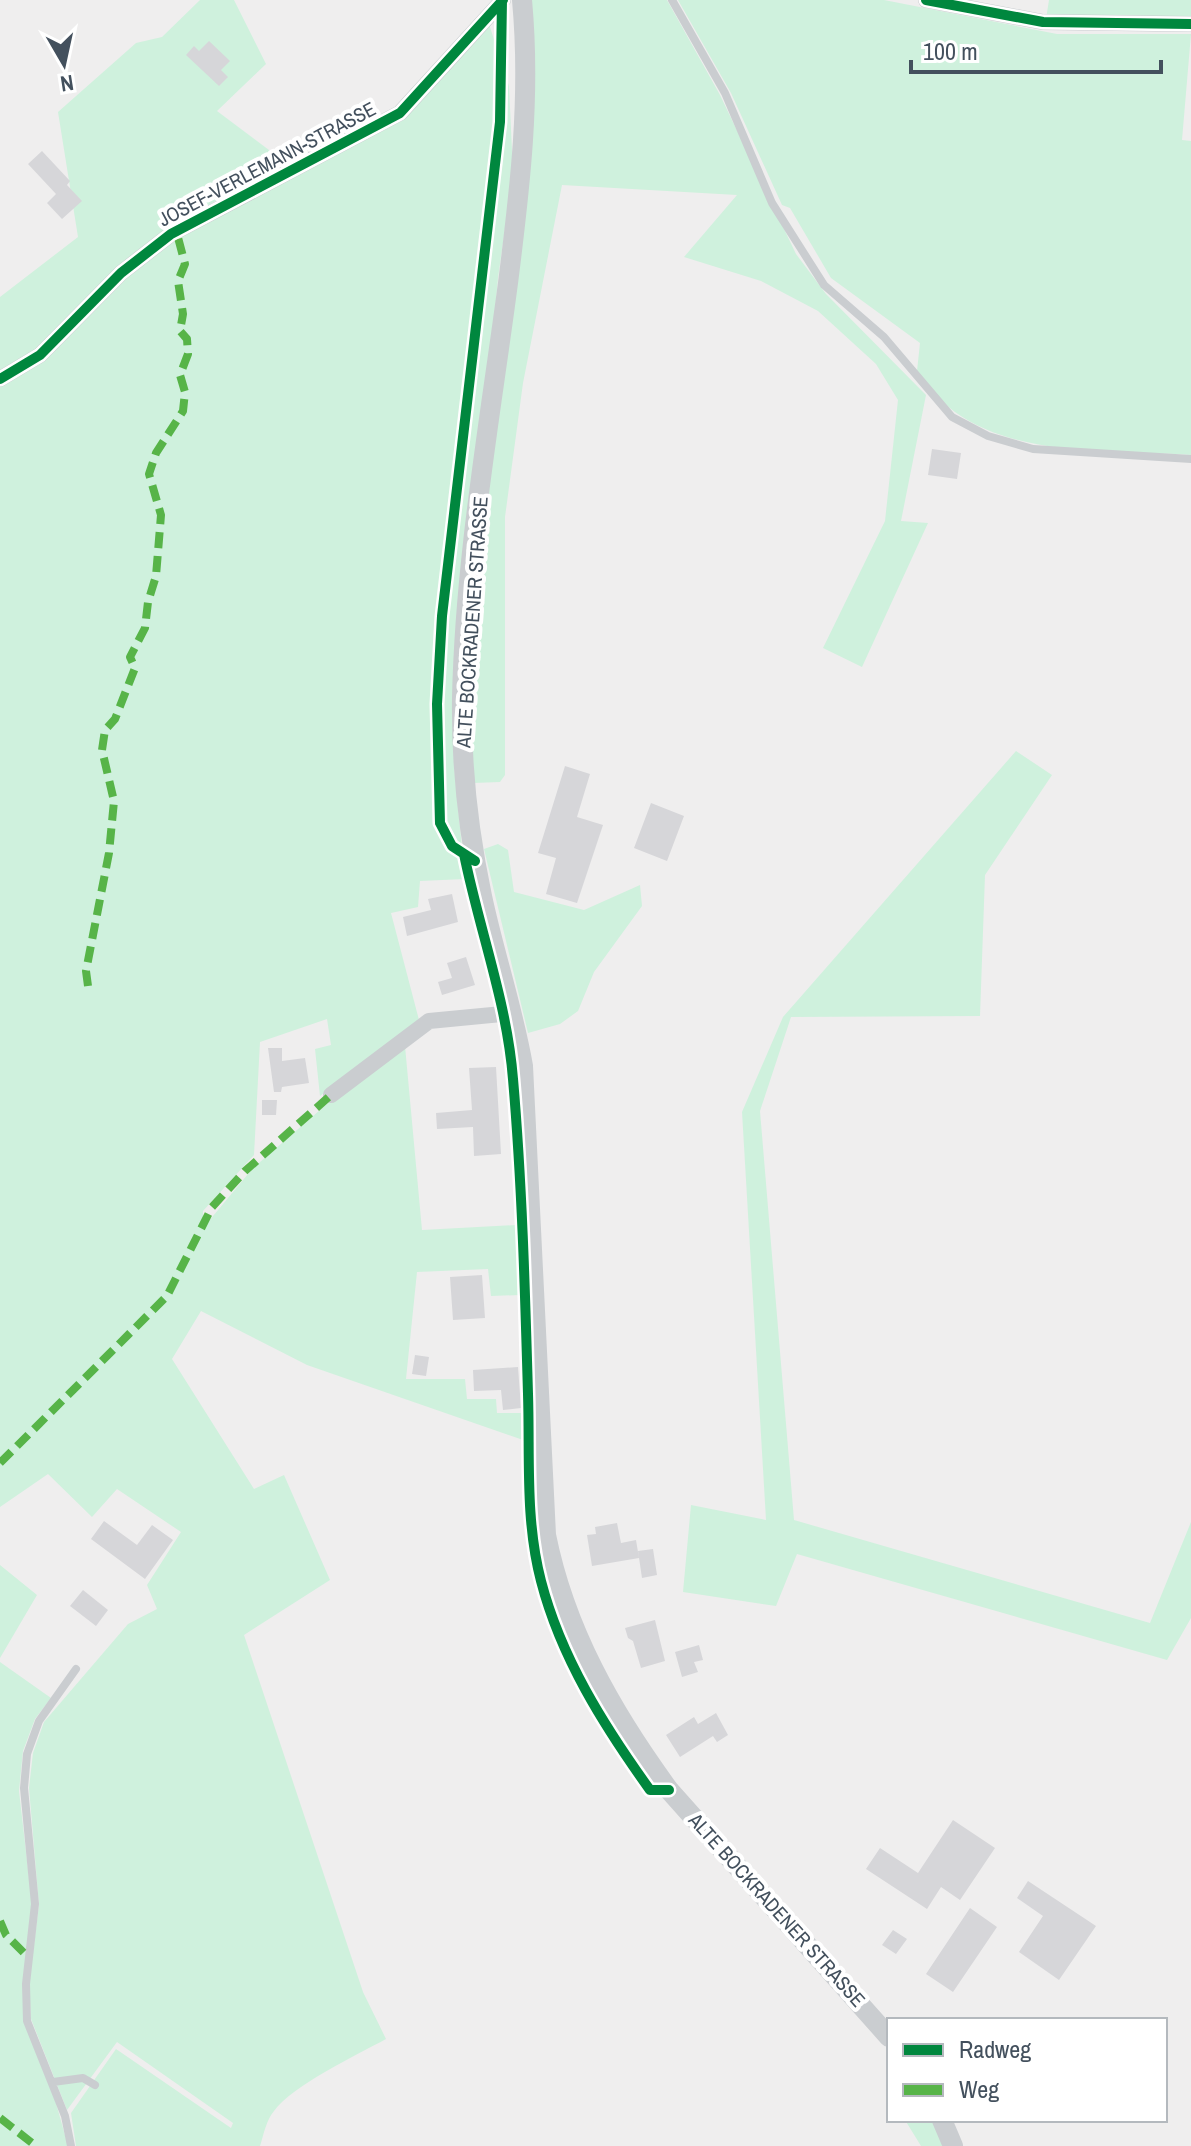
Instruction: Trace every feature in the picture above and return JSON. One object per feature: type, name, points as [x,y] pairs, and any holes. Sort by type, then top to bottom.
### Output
[{"type":"street","name":"JOSEF-VERLEMANN-STRASSE","points":[[0,379],[40,355],[121,273],[171,234],[400,113],[503,0]]},
{"type":"street","name":"ALTE BOCKRADENER STRASSE","points":[[522,0],[526,45],[521,180],[475,531],[462,695],[462,764],[468,823],[523,1066],[539,1344],[543,1504],[555,1579],[568,1617],[608,1696],[669,1790],[887,2035]]},
{"type":"street","points":[[926,0],[1043,22],[1191,24]]},
{"type":"street","points":[[331,1095],[429,1021],[513,1013]]},
{"type":"street","points":[[943,2122],[953,2146]]},
{"type":"lane","points":[[672,0],[725,93],[772,203],[824,285],[884,337],[952,417],[988,436],[1033,449],[1191,459]]},
{"type":"lane","points":[[71,2146],[53,2082],[27,2021],[26,1984],[35,1904],[24,1788],[27,1754],[39,1721],[76,1669]]},
{"type":"lane","points":[[53,2082],[83,2078],[95,2085]]},
{"type":"green space","points":[[200,0],[234,0],[266,64],[217,111],[285,162],[164,230],[377,130],[489,24],[509,86],[513,172],[498,278],[454,765],[465,879],[420,881],[418,907],[391,913],[419,1020],[320,1096],[315,1049],[331,1045],[327,1019],[260,1042],[254,1155],[203,1211],[203,1228],[253,1168],[335,1097],[405,1046],[422,1230],[516,1225],[520,1295],[491,1296],[488,1269],[417,1272],[406,1379],[465,1379],[467,1399],[496,1399],[497,1413],[524,1413],[526,1441],[307,1365],[201,1311],[172,1359],[254,1489],[284,1475],[330,1580],[244,1635],[363,1992],[386,2039],[326,2071],[283,2101],[269,2119],[260,2146],[76,2146],[71,2113],[116,2049],[231,2128],[233,2123],[117,2042],[67,2110],[31,2019],[29,1984],[39,1905],[29,1788],[33,1753],[44,1722],[128,1624],[157,1609],[147,1585],[181,1532],[117,1489],[92,1517],[48,1474],[0,1507],[0,297],[78,237],[58,112],[136,43],[162,37]]},
{"type":"green space","points":[[529,0],[667,0],[720,95],[796,254],[826,294],[926,395],[901,521],[928,523],[862,667],[823,648],[885,521],[898,400],[876,364],[818,311],[761,281],[684,257],[737,195],[562,185],[523,383],[505,517],[505,775],[500,782],[473,783],[471,698],[477,580]]},
{"type":"green space","points":[[678,0],[884,0],[1057,34],[1191,34],[1182,140],[1191,141],[1191,455],[1038,445],[980,427],[950,408],[917,371],[920,343],[831,278],[790,208],[782,205],[731,93]]},
{"type":"green space","points":[[1049,0],[1191,0],[1191,16],[1046,19]]},
{"type":"green space","points":[[1016,751],[1052,775],[985,875],[980,1016],[791,1017],[760,1111],[794,1520],[1150,1623],[1191,1522],[1191,1618],[1167,1660],[797,1554],[776,1606],[683,1592],[691,1505],[766,1520],[742,1112],[783,1017]]},
{"type":"green space","points":[[498,844],[508,850],[514,892],[584,910],[640,885],[642,906],[594,972],[578,1011],[560,1024],[528,1033],[484,849]]},
{"type":"green space","points":[[0,1565],[37,1595],[0,1658]]},
{"type":"green space","points":[[0,1662],[51,1698],[35,1719],[23,1751],[19,1791],[32,1904],[25,2022],[56,2103],[68,2146],[0,2146]]},
{"type":"green space","points":[[906,2122],[935,2122],[945,2146],[921,2146]]},
{"type":"building","points":[[209,41],[230,61],[221,70],[228,77],[219,86],[186,55],[194,46],[199,51]]},
{"type":"building","points":[[42,151],[70,181],[67,185],[82,201],[62,219],[47,203],[56,194],[28,164]]},
{"type":"building","points":[[932,449],[961,453],[957,479],[928,475]]},
{"type":"building","points":[[565,766],[590,774],[577,817],[603,825],[577,903],[546,894],[556,858],[538,853]]},
{"type":"building","points":[[651,803],[684,816],[667,861],[634,848]]},
{"type":"building","points":[[452,894],[458,922],[407,936],[403,917],[431,910],[428,899]]},
{"type":"building","points":[[466,957],[475,985],[442,995],[438,982],[452,978],[447,963]]},
{"type":"building","points":[[268,1048],[282,1048],[282,1061],[305,1058],[309,1083],[282,1087],[281,1092],[274,1092]]},
{"type":"building","points":[[496,1067],[501,1154],[474,1156],[473,1127],[437,1129],[436,1113],[472,1110],[469,1068]]},
{"type":"building","points":[[262,1100],[277,1100],[276,1115],[262,1115]]},
{"type":"building","points":[[482,1275],[485,1318],[453,1320],[450,1277]]},
{"type":"building","points":[[415,1355],[429,1357],[426,1376],[412,1374]]},
{"type":"building","points":[[518,1367],[521,1408],[503,1410],[501,1390],[474,1391],[473,1370]]},
{"type":"building","points":[[104,1521],[137,1545],[152,1525],[173,1540],[145,1579],[91,1539]]},
{"type":"building","points":[[617,1523],[621,1543],[636,1540],[639,1558],[592,1566],[587,1535],[596,1534],[595,1527]]},
{"type":"building","points":[[653,1549],[657,1575],[642,1578],[638,1551]]},
{"type":"building","points":[[83,1590],[108,1610],[96,1626],[70,1606]]},
{"type":"building","points":[[655,1620],[665,1661],[641,1668],[633,1641],[628,1638],[625,1628]]},
{"type":"building","points":[[699,1645],[703,1660],[694,1662],[698,1672],[682,1677],[675,1652]]},
{"type":"building","points":[[716,1713],[728,1735],[717,1742],[713,1736],[680,1757],[666,1735],[694,1717],[698,1724]]},
{"type":"building","points":[[953,1820],[995,1848],[960,1900],[941,1887],[927,1909],[866,1869],[880,1848],[918,1873]]},
{"type":"building","points":[[1028,1881],[1096,1926],[1059,1980],[1019,1952],[1043,1916],[1017,1898]]},
{"type":"building","points":[[970,1908],[997,1927],[953,1992],[926,1974]]},
{"type":"building","points":[[893,1930],[907,1939],[896,1954],[882,1945]]},
{"type":"marked path","points":[[88,986],[86,971],[109,853],[114,801],[102,750],[105,730],[115,719],[135,668],[130,657],[145,628],[148,602],[156,576],[161,515],[149,474],[156,453],[183,411],[185,392],[180,375],[188,354],[187,339],[180,331],[183,314],[178,281],[185,264],[176,230]]},
{"type":"marked path","points":[[0,1463],[167,1296],[212,1207],[245,1171],[331,1095]]},
{"type":"marked path","points":[[0,1921],[6,1935],[29,1958]]},
{"type":"marked path","points":[[0,2118],[36,2146]]},
{"type":"cycle path","points":[[475,861],[452,846],[440,823],[437,704],[442,616],[500,122],[502,0]]},
{"type":"cycle path","points":[[0,379],[40,355],[121,273],[171,234],[400,113],[503,0]]},
{"type":"cycle path","points":[[926,0],[1043,22],[1191,24]]},
{"type":"cycle path","points":[[464,854],[510,1050],[523,1236],[529,1488],[532,1535],[541,1581],[572,1664],[616,1741],[650,1790],[669,1790]]}]
